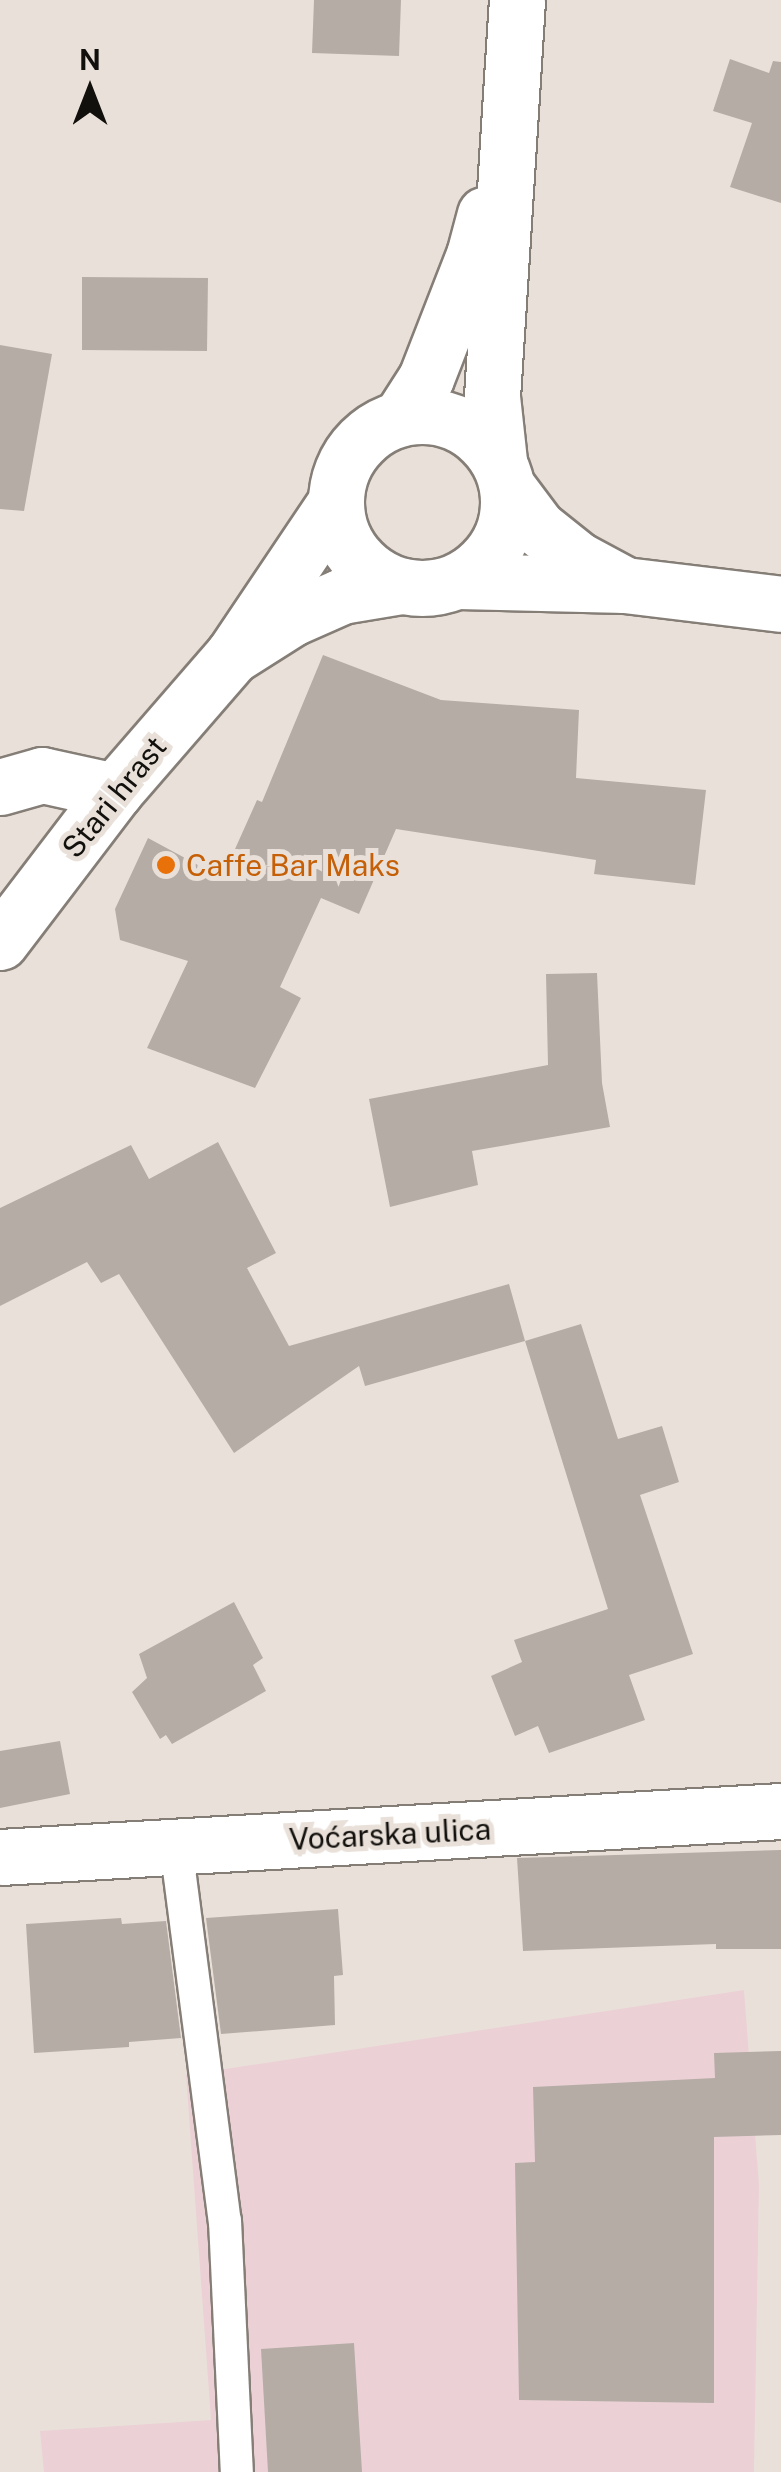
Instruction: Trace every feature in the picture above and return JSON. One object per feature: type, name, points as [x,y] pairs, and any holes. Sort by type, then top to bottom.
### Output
[{"type":"street","points":[[458,581],[482,565],[498,543],[508,516],[492,397],[517,0]]},
{"type":"street","points":[[401,418],[426,378],[474,254],[511,109]]},
{"type":"street","points":[[625,585],[577,559],[538,528],[482,438],[458,422],[430,416],[401,418],[374,429],[353,449],[340,474],[335,503],[340,530],[354,556],[376,576],[402,586],[431,588],[458,581],[625,585],[781,604]]},
{"type":"street","name":"Stari hrast","points":[[0,942],[115,791],[232,656],[335,503]]},
{"type":"street","name":"Stari hrast","points":[[232,656],[292,618],[342,596],[402,586]]},
{"type":"street","points":[[0,787],[42,774],[115,791]]},
{"type":"street","name":"Voćarska ulica","points":[[0,1857],[781,1812]]},
{"type":"lane","points":[[176,1846],[224,2220],[237,2472]]},
{"type":"shaded area","points":[[744,1990],[759,2185],[754,2472],[44,2472],[40,2431],[211,2420],[186,2075]]},
{"type":"building","points":[[314,0],[401,0],[399,56],[312,53]]},
{"type":"building","points":[[730,59],[769,73],[773,61],[781,62],[781,203],[730,187],[752,123],[713,111]]},
{"type":"building","points":[[82,277],[208,278],[207,351],[82,350]]},
{"type":"building","points":[[0,345],[52,354],[24,511],[0,509]]},
{"type":"building","points":[[323,655],[441,700],[579,710],[576,778],[706,790],[695,885],[594,874],[596,860],[396,829],[359,914],[321,898],[280,987],[301,998],[255,1088],[147,1048],[188,961],[120,940],[115,909],[148,838],[222,878],[257,800],[262,802]]},
{"type":"building","points":[[597,973],[602,1083],[610,1127],[472,1151],[478,1185],[390,1207],[369,1099],[548,1065],[546,974]]},
{"type":"building","points":[[218,1142],[276,1253],[247,1268],[289,1346],[509,1284],[525,1341],[365,1386],[359,1366],[234,1453],[119,1274],[101,1283],[87,1262],[0,1306],[0,1208],[131,1145],[149,1179]]},
{"type":"building","points":[[581,1324],[618,1439],[662,1426],[679,1482],[640,1495],[693,1654],[629,1675],[645,1720],[549,1753],[538,1726],[515,1736],[491,1676],[522,1662],[514,1640],[608,1609],[525,1341]]},
{"type":"building","points":[[234,1602],[263,1658],[253,1665],[266,1691],[172,1744],[166,1735],[160,1739],[132,1692],[147,1678],[139,1654]]},
{"type":"building","points":[[60,1741],[70,1794],[0,1808],[0,1751]]},
{"type":"building","points":[[781,1850],[781,1949],[716,1949],[716,1944],[523,1951],[517,1858]]},
{"type":"building","points":[[338,1909],[343,1975],[334,1976],[335,2025],[221,2034],[206,1918]]},
{"type":"building","points":[[121,1918],[122,1924],[166,1921],[181,2038],[129,2042],[129,2047],[34,2053],[26,1924]]},
{"type":"building","points":[[781,2051],[781,2135],[714,2137],[714,2403],[519,2400],[515,2163],[535,2162],[533,2087],[715,2078],[714,2053]]},
{"type":"building","points":[[354,2343],[362,2472],[268,2472],[261,2349]]},
{"type":"place","name":"Caffe Bar Maks","points":[[166,865]]}]
